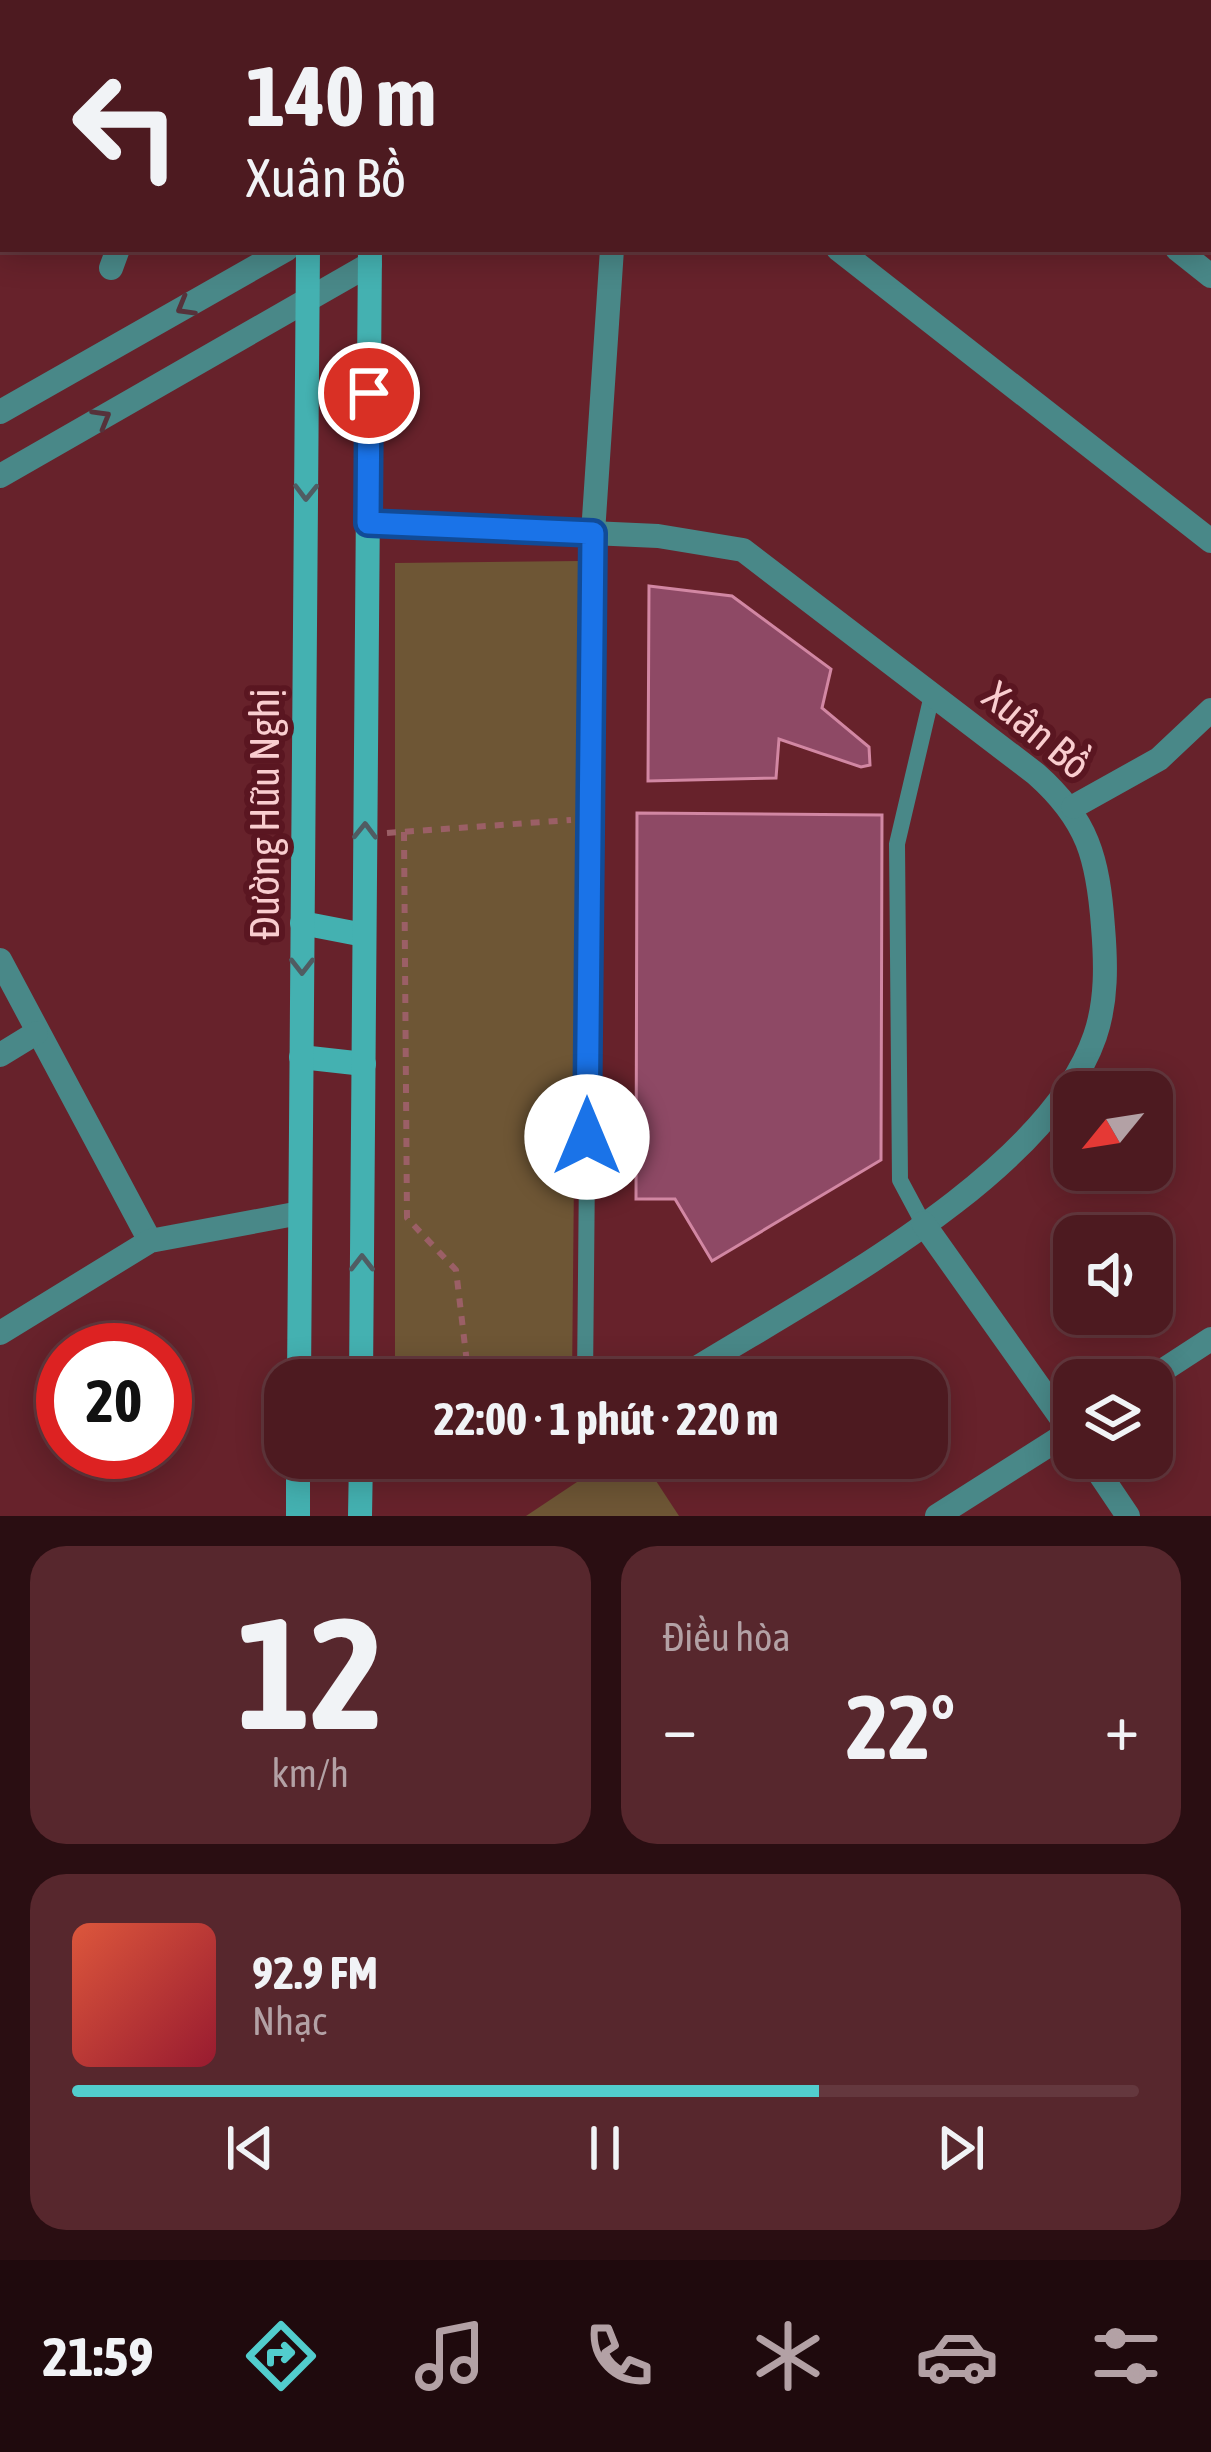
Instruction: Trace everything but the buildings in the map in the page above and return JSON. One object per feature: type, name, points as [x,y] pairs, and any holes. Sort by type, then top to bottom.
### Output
[{"type":"main road","name":"Đường Hữu Nghị","points":[[299,1359],[308,252]]},
{"type":"main road","points":[[361,1359],[370,257]]},
{"type":"main road","points":[[302,923],[364,935]]},
{"type":"main road","points":[[302,1057],[364,1064]]},
{"type":"main road","points":[[298,1479],[298,1516]]},
{"type":"main road","points":[[360,1516],[361,1479]]},
{"type":"street","points":[[0,412],[282,252]]},
{"type":"street","points":[[593,533],[612,252]]},
{"type":"street","points":[[842,252],[1211,541]]},
{"type":"street","points":[[1181,252],[1211,276]]},
{"type":"street","points":[[0,476],[308,300],[370,257]]},
{"type":"street","name":"Xuân Bồ","points":[[368,523],[593,533],[743,550],[1073,807],[1091,849],[1102,909],[1104,998],[1095,1037],[1049,1118],[991,1172],[923,1223],[710,1359]]},
{"type":"street","points":[[1073,807],[1160,759],[1211,710]]},
{"type":"street","points":[[0,960],[150,1241]]},
{"type":"street","points":[[0,1055],[37,1033]]},
{"type":"street","points":[[0,1333],[150,1241],[300,1213]]},
{"type":"street","points":[[923,1223],[1053,1404]]},
{"type":"street","points":[[1173,1364],[1211,1339]]},
{"type":"street","points":[[937,1516],[1053,1444]]},
{"type":"street","points":[[1103,1479],[1128,1516]]},
{"type":"lane","points":[[585,1359],[593,533]]},
{"type":"lane","points":[[923,1223],[900,1180],[896,874],[902,818],[932,694]]},
{"type":"path","points":[[365,834],[591,819]]},
{"type":"path","points":[[404,832],[407,1218],[455,1270],[466,1359]]},
{"type":"shaded area","points":[[580,561],[572,1359],[395,1359],[395,563]]},
{"type":"shaded area","points":[[582,1479],[655,1479],[679,1516],[526,1516]]},
{"type":"route","points":[[369,393],[368,523],[593,533],[587,1137]]}]
